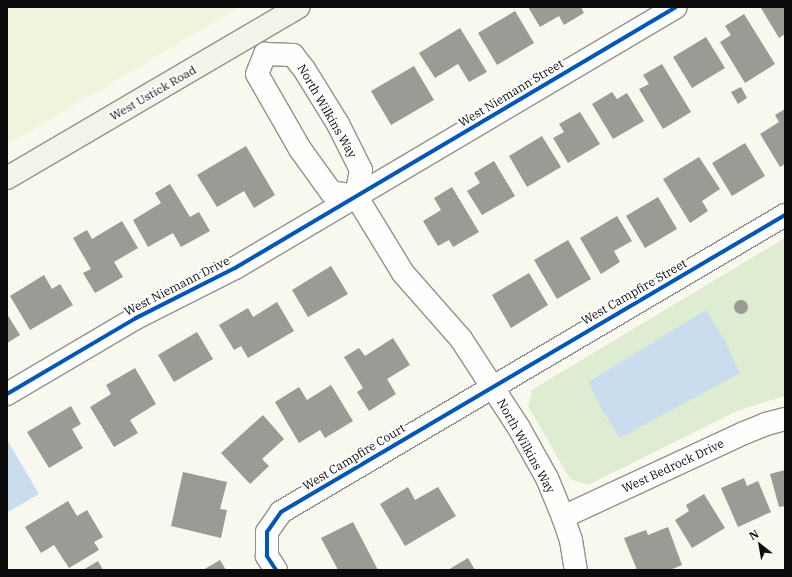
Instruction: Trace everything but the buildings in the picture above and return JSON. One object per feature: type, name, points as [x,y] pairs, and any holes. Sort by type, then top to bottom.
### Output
[{"type":"main road","name":"West Ustick Road","points":[[7,178],[299,7]]},
{"type":"street","name":"West Niemann Street","points":[[356,196],[676,7]]},
{"type":"street","points":[[252,34],[265,54],[257,74],[300,149],[331,192],[356,196]]},
{"type":"street","name":"North Wilkins Way","points":[[265,54],[294,55],[338,124],[361,170],[356,196],[403,272],[461,340],[519,428],[547,478],[563,517],[571,540],[576,570]]},
{"type":"street","name":"West Niemann Drive","points":[[7,394],[136,318],[235,268],[356,196]]},
{"type":"street","name":"West Campfire Street","points":[[492,387],[785,215]]},
{"type":"street","name":"West Campfire Court","points":[[276,570],[267,556],[267,532],[281,512],[492,387]]},
{"type":"street","name":"West Bedrock Drive","points":[[563,517],[744,433],[785,419]]},
{"type":"green space","points":[[7,7],[240,7],[7,145]]},
{"type":"green space","points":[[785,238],[785,396],[739,410],[588,485],[570,479],[528,406],[532,394],[530,391]]},
{"type":"water","points":[[706,310],[725,341],[740,373],[620,438],[602,410],[588,382]]},
{"type":"water","points":[[9,443],[39,494],[8,512],[7,444]]},
{"type":"cycle path","points":[[7,394],[136,318],[235,268],[676,7]]},
{"type":"cycle path","points":[[276,570],[267,556],[267,532],[281,512],[785,215]]}]
